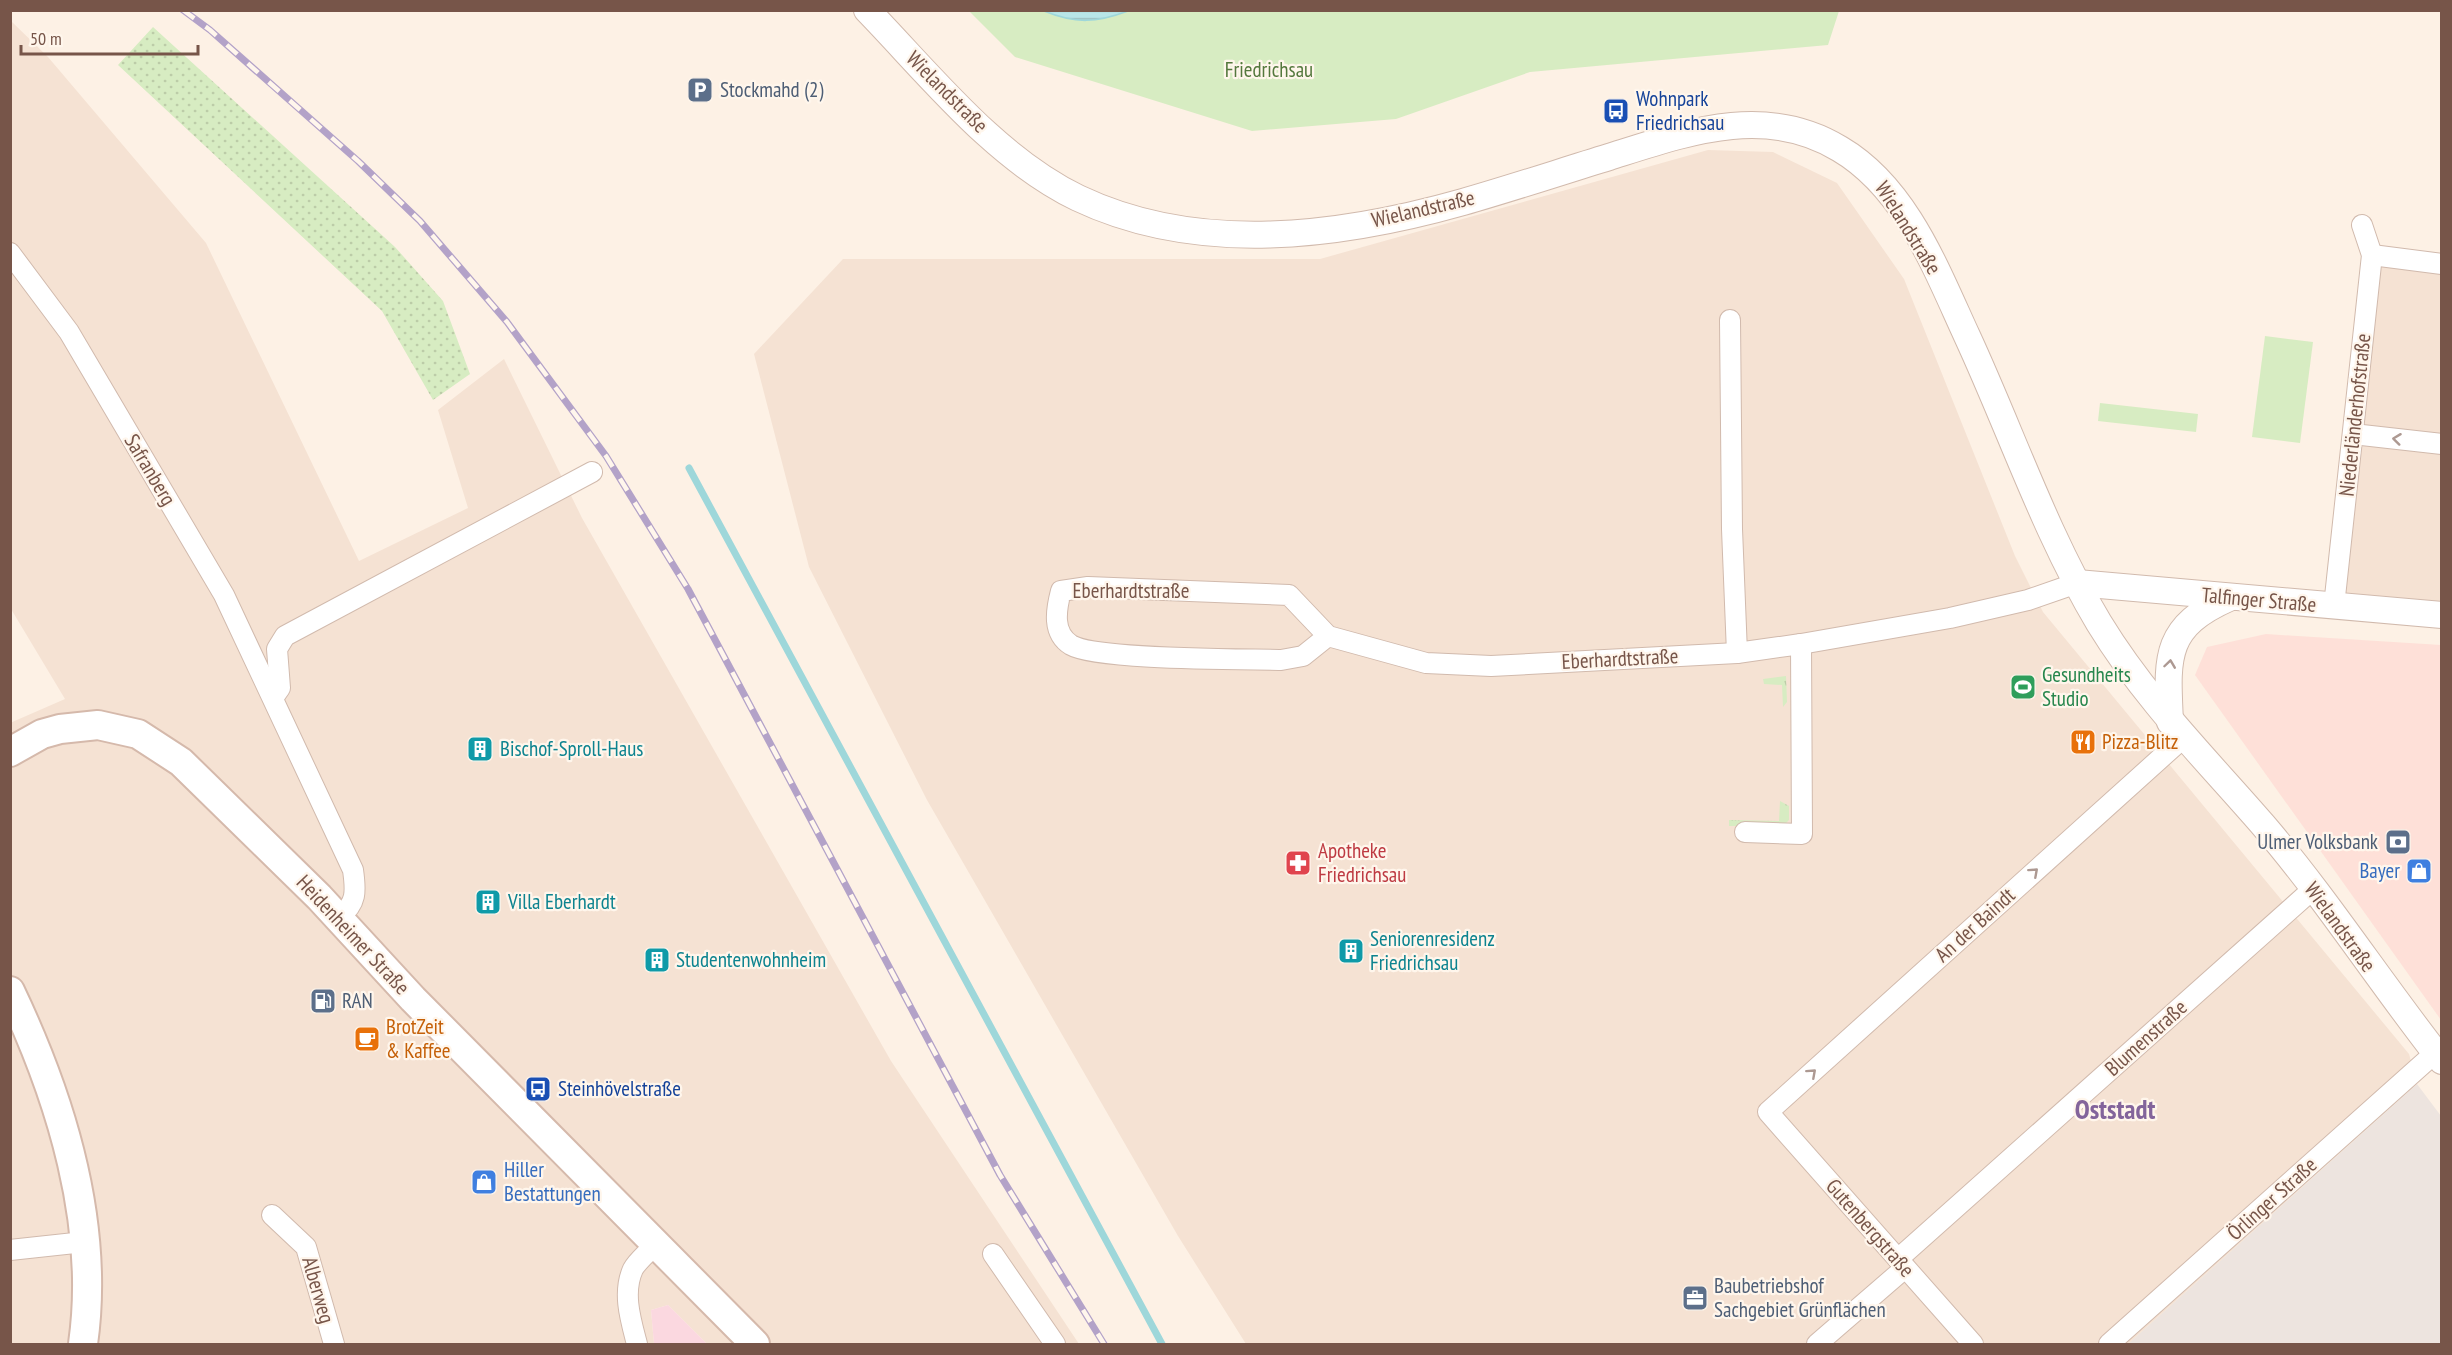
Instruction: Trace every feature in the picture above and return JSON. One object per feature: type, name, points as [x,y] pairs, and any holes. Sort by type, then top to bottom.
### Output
[{"type":"main road","name":"Heidenheimer Straße","points":[[10,752],[42,734],[80,726],[98,725],[138,734],[181,762],[339,917],[413,999],[755,1344]]},
{"type":"main road","points":[[10,991],[38,1056],[65,1135],[84,1242],[87,1292],[83,1344]]},
{"type":"street","name":"Wielandstraße","points":[[867,10],[983,129],[1029,169],[1077,197],[1106,209],[1169,228],[1201,233],[1270,235],[1394,218],[1464,201],[1680,135],[1731,124],[1785,127],[1818,137],[1858,161],[1873,174],[1900,209],[1926,249],[2077,583],[2114,646],[2177,730],[2263,826],[2313,889],[2438,1057]]},
{"type":"street","name":"Niederländerhofstraße","points":[[2334,606],[2372,255],[2362,225]]},
{"type":"street","name":"Safranberg","points":[[10,253],[69,332],[218,585],[353,870],[355,900],[339,917]]},
{"type":"street","points":[[2372,255],[2442,264]]},
{"type":"street","points":[[1730,320],[1732,529],[1737,653]]},
{"type":"street","points":[[2353,434],[2442,444]]},
{"type":"street","points":[[273,698],[280,688],[277,649],[285,636],[592,472]]},
{"type":"street","name":"Talfinger Straße","points":[[2077,583],[2442,615]]},
{"type":"street","name":"Eberhardtstraße","points":[[1328,636],[1303,656],[1281,660],[1104,653],[1071,645],[1057,628],[1056,608],[1061,591],[1088,587],[1265,592],[1289,595],[1328,636],[1426,663],[1491,666],[1737,653],[1801,644],[1950,618],[2028,600],[2077,583]]},
{"type":"street","points":[[2177,730],[2168,680],[2172,649],[2189,621],[2201,612],[2229,598]]},
{"type":"street","points":[[1745,832],[1802,834],[1801,644]]},
{"type":"street","name":"An der Baindt","points":[[1768,1112],[2162,756],[2177,730]]},
{"type":"street","name":"Blumenstraße","points":[[1817,1344],[1901,1263],[2313,889]]},
{"type":"street","name":"Örlinger Straße","points":[[2109,1344],[2438,1057]]},
{"type":"street","name":"Gutenbergstraße","points":[[1768,1112],[1972,1344]]},
{"type":"street","name":"Alberweg","points":[[272,1215],[306,1247],[334,1344]]},
{"type":"street","points":[[10,1250],[84,1242]]},
{"type":"street","points":[[637,1344],[630,1314],[629,1286],[634,1268],[655,1244]]},
{"type":"street","points":[[993,1254],[1055,1344]]},
{"type":"shaded area","points":[[11,21],[48,57],[206,243],[359,561],[468,508],[438,410],[504,359],[582,518],[891,1061],[1079,1344],[707,1344],[668,1305],[651,1310],[654,1344],[11,1344],[10,723],[65,699],[11,609]]},
{"type":"shaded area","points":[[1708,150],[1773,152],[1837,183],[1904,279],[2015,556],[2043,612],[2409,1054],[2417,1084],[2128,1344],[1246,1344],[1178,1236],[927,800],[809,567],[754,354],[843,259],[1320,259]]},
{"type":"shaded area","points":[[2366,264],[2441,271],[2441,604],[2329,595]]},
{"type":"shaded area","points":[[2266,634],[2441,645],[2441,1020],[2195,675],[2207,647]]},
{"type":"shaded area","points":[[2417,1084],[2441,1116],[2441,1344],[2128,1344]]},
{"type":"shaded area","points":[[668,1305],[707,1344],[654,1344],[651,1310]]},
{"type":"green space","name":"Friedrichsau","points":[[969,11],[1839,11],[1828,45],[1530,72],[1396,119],[1252,131],[1015,57]]},
{"type":"green space","points":[[153,27],[395,247],[443,301],[470,374],[433,400],[382,311],[118,65]]},
{"type":"green space","points":[[2265,336],[2313,342],[2300,443],[2252,437]]},
{"type":"green space","points":[[2100,403],[2198,414],[2196,432],[2098,421]]},
{"type":"green space","points":[[1786,676],[1787,702],[1783,707],[1782,685],[1764,684],[1763,679]]},
{"type":"green space","points":[[1780,801],[1789,806],[1789,820],[1783,826],[1729,826],[1729,820],[1779,821]]},
{"type":"water","points":[[1044,11],[1128,11],[1096,20],[1076,20]]},
{"type":"waterway","points":[[689,468],[1162,1344]]},
{"type":"railway","points":[[183,10],[210,30],[358,161],[420,221],[507,322],[606,456],[688,589],[1000,1175],[1104,1344]]},
{"type":"place","name":"Stockmahd (2)","points":[[700,90]]},
{"type":"place","name":"Wohnpark Friedrichsau","points":[[1616,111]]},
{"type":"place","name":"Gesundheits Studio","points":[[2023,687]]},
{"type":"place","name":"Pizza-Blitz","points":[[2083,742]]},
{"type":"place","name":"Bischof-Sproll-Haus","points":[[480,749]]},
{"type":"place","name":"Ulmer Volksbank","points":[[2398,842]]},
{"type":"place","name":"Apotheke Friedrichsau","points":[[1298,863]]},
{"type":"place","name":"Bayer","points":[[2419,871]]},
{"type":"place","name":"Villa Eberhardt","points":[[488,902]]},
{"type":"place","name":"Seniorenresidenz Friedrichsau","points":[[1351,951]]},
{"type":"place","name":"Studentenwohnheim","points":[[657,960]]},
{"type":"place","name":"RAN","points":[[323,1001]]},
{"type":"place","name":"BrotZeit & Kaffee","points":[[367,1039]]},
{"type":"place","name":"Steinhövelstraße","points":[[538,1089]]},
{"type":"place","name":"Hiller Bestattungen","points":[[484,1182]]},
{"type":"place","name":"Baubetriebshof Sachgebiet Grünflächen","points":[[1695,1298]]},
{"type":"district","name":"Oststadt","points":[[2115,1110]]}]
